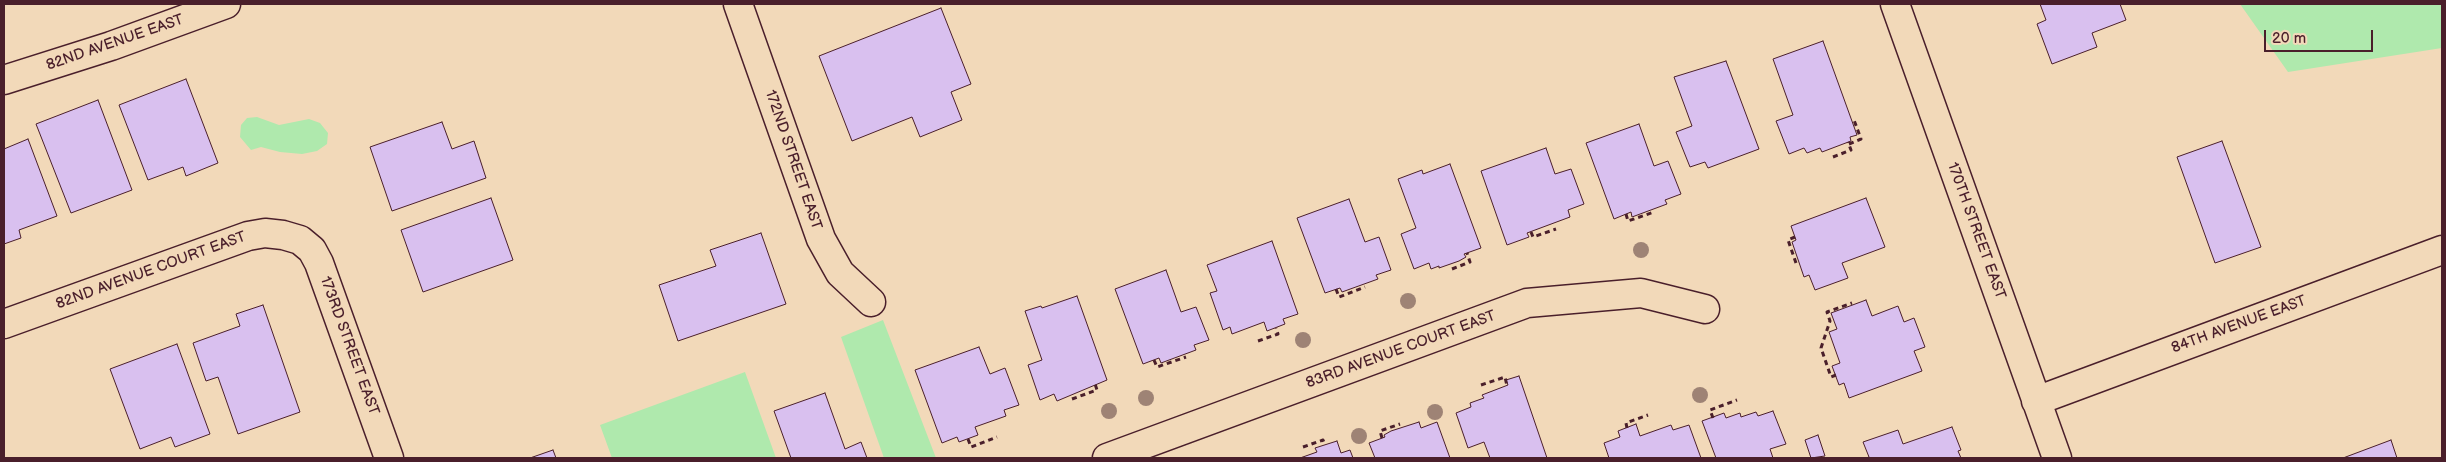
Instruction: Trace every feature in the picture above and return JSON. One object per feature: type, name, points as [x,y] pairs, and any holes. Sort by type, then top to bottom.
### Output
[{"type":"street","name":"82ND AVENUE EAST","points":[[4,80],[111,46],[226,4]]},
{"type":"street","name":"172ND STREET EAST","points":[[738,4],[821,239],[840,273],[871,302]]},
{"type":"street","name":"170TH STREET EAST","points":[[1895,4],[2057,458]]},
{"type":"street","name":"82ND AVENUE COURT EAST","points":[[4,324],[248,236],[266,233],[300,240]]},
{"type":"street","name":"173RD STREET EAST","points":[[300,240],[312,250],[319,262],[389,458]]},
{"type":"street","name":"84TH AVENUE EAST","points":[[2036,401],[2442,250]]},
{"type":"street","name":"83RD AVENUE COURT EAST","points":[[1106,458],[1527,303],[1641,293],[1705,309]]},
{"type":"path","points":[[1833,157],[1851,150],[1848,143],[1861,139],[1854,120]]},
{"type":"path","points":[[1626,214],[1628,222],[1654,212]]},
{"type":"path","points":[[1531,232],[1533,237],[1556,229]]},
{"type":"path","points":[[1795,237],[1788,240],[1797,266]]},
{"type":"path","points":[[1452,269],[1470,262],[1467,253]]},
{"type":"path","points":[[1336,289],[1339,297],[1365,286]]},
{"type":"path","points":[[1836,375],[1830,377],[1820,348],[1830,322],[1827,312],[1852,303]]},
{"type":"path","points":[[1258,341],[1278,334],[1276,328]]},
{"type":"path","points":[[1154,360],[1157,367],[1186,357]]},
{"type":"path","points":[[1481,385],[1505,377],[1507,386]]},
{"type":"path","points":[[1072,399],[1098,390],[1095,384]]},
{"type":"path","points":[[1713,418],[1710,410],[1737,400]]},
{"type":"path","points":[[1627,428],[1626,423],[1648,416]]},
{"type":"path","points":[[1382,438],[1380,431],[1400,424]]},
{"type":"path","points":[[968,439],[971,447],[997,437]]},
{"type":"path","points":[[1303,447],[1323,440],[1325,445]]},
{"type":"green space","points":[[2240,4],[2442,4],[2442,48],[2288,72]]},
{"type":"green space","points":[[257,117],[279,125],[309,119],[320,123],[328,133],[327,144],[317,151],[302,154],[280,152],[261,147],[251,150],[240,137],[241,125],[247,118]]},
{"type":"green space","points":[[883,320],[936,458],[884,458],[841,337]]},
{"type":"green space","points":[[745,372],[776,458],[612,458],[600,425]]},
{"type":"building","points":[[2040,4],[2120,4],[2126,20],[2092,33],[2097,47],[2052,64],[2037,24],[2046,20]]},
{"type":"building","points":[[941,8],[971,84],[951,92],[962,120],[920,137],[912,117],[852,141],[819,56]]},
{"type":"building","points":[[1823,41],[1857,135],[1850,137],[1851,141],[1822,152],[1820,148],[1807,153],[1804,148],[1789,154],[1776,121],[1793,115],[1773,59]]},
{"type":"building","points":[[1726,61],[1759,149],[1708,168],[1705,162],[1690,167],[1676,132],[1692,126],[1674,77]]},
{"type":"building","points":[[186,79],[218,163],[186,176],[183,167],[148,180],[119,105]]},
{"type":"building","points":[[98,100],[132,190],[71,213],[36,124]]},
{"type":"building","points":[[442,122],[452,149],[474,141],[486,178],[392,211],[370,147]]},
{"type":"building","points":[[1639,124],[1654,166],[1668,161],[1681,194],[1665,200],[1667,204],[1632,217],[1631,212],[1614,219],[1586,143]]},
{"type":"building","points":[[28,139],[57,216],[19,230],[21,238],[4,244],[4,149]]},
{"type":"building","points":[[2222,141],[2261,247],[2215,263],[2177,157]]},
{"type":"building","points":[[1546,148],[1555,174],[1571,169],[1584,204],[1568,210],[1570,217],[1527,233],[1529,237],[1507,245],[1481,171]]},
{"type":"building","points":[[1450,164],[1481,248],[1464,254],[1466,257],[1459,261],[1439,268],[1439,266],[1431,269],[1429,263],[1414,269],[1401,234],[1416,228],[1398,179],[1422,170],[1423,174]]},
{"type":"building","points":[[491,198],[513,260],[423,292],[401,230]]},
{"type":"building","points":[[1866,198],[1885,247],[1842,263],[1848,278],[1815,290],[1809,275],[1804,277],[1792,242],[1796,240],[1791,226]]},
{"type":"building","points":[[1349,199],[1365,242],[1379,237],[1391,270],[1376,275],[1378,279],[1342,292],[1340,288],[1325,293],[1297,218]]},
{"type":"building","points":[[761,233],[786,304],[678,341],[659,285],[716,266],[710,250]]},
{"type":"building","points":[[1272,241],[1298,314],[1283,319],[1285,324],[1267,331],[1264,322],[1232,334],[1230,327],[1223,330],[1210,293],[1217,291],[1207,265]]},
{"type":"building","points":[[1166,270],[1181,312],[1196,307],[1209,340],[1194,345],[1196,350],[1161,363],[1159,358],[1143,364],[1115,289]]},
{"type":"building","points":[[1077,296],[1107,380],[1057,401],[1054,394],[1040,400],[1028,365],[1042,360],[1025,311],[1041,306],[1042,308]]},
{"type":"building","points":[[1866,300],[1872,316],[1898,306],[1904,322],[1914,318],[1925,347],[1914,351],[1922,371],[1849,398],[1844,383],[1839,385],[1832,366],[1840,363],[1829,332],[1837,329],[1831,313]]},
{"type":"building","points":[[263,305],[300,412],[238,434],[218,377],[206,381],[193,343],[240,326],[236,314]]},
{"type":"building","points":[[177,344],[210,434],[175,447],[171,437],[140,449],[110,369]]},
{"type":"building","points":[[979,347],[990,374],[1005,368],[1019,405],[1004,410],[1006,416],[975,427],[978,435],[959,442],[957,437],[942,443],[915,370]]},
{"type":"building","points":[[1519,376],[1547,458],[1490,458],[1484,442],[1468,448],[1456,413],[1471,407],[1470,403],[1484,398],[1482,395],[1508,385],[1506,380]]},
{"type":"building","points":[[825,393],[845,449],[861,442],[867,458],[791,458],[774,411]]},
{"type":"building","points":[[1773,411],[1786,444],[1770,449],[1773,458],[1716,458],[1702,421],[1724,413],[1726,418],[1740,413],[1741,417],[1756,412],[1758,416]]},
{"type":"building","points":[[1419,422],[1421,428],[1437,422],[1450,458],[1375,458],[1369,443],[1385,437],[1384,435],[1391,431]]},
{"type":"building","points":[[1636,424],[1640,436],[1671,425],[1673,430],[1689,425],[1701,458],[1609,458],[1604,443],[1620,437],[1618,431]]},
{"type":"building","points":[[1952,427],[1961,450],[1958,451],[1961,458],[1866,458],[1869,457],[1863,442],[1898,430],[1903,444]]},
{"type":"building","points":[[1818,435],[1825,456],[1811,458],[1805,440]]},
{"type":"building","points":[[2391,440],[2397,458],[2343,458]]},
{"type":"building","points":[[1337,441],[1341,453],[1350,450],[1353,458],[1300,458],[1317,452],[1315,448]]},
{"type":"building","points":[[553,450],[556,458],[530,458]]}]
